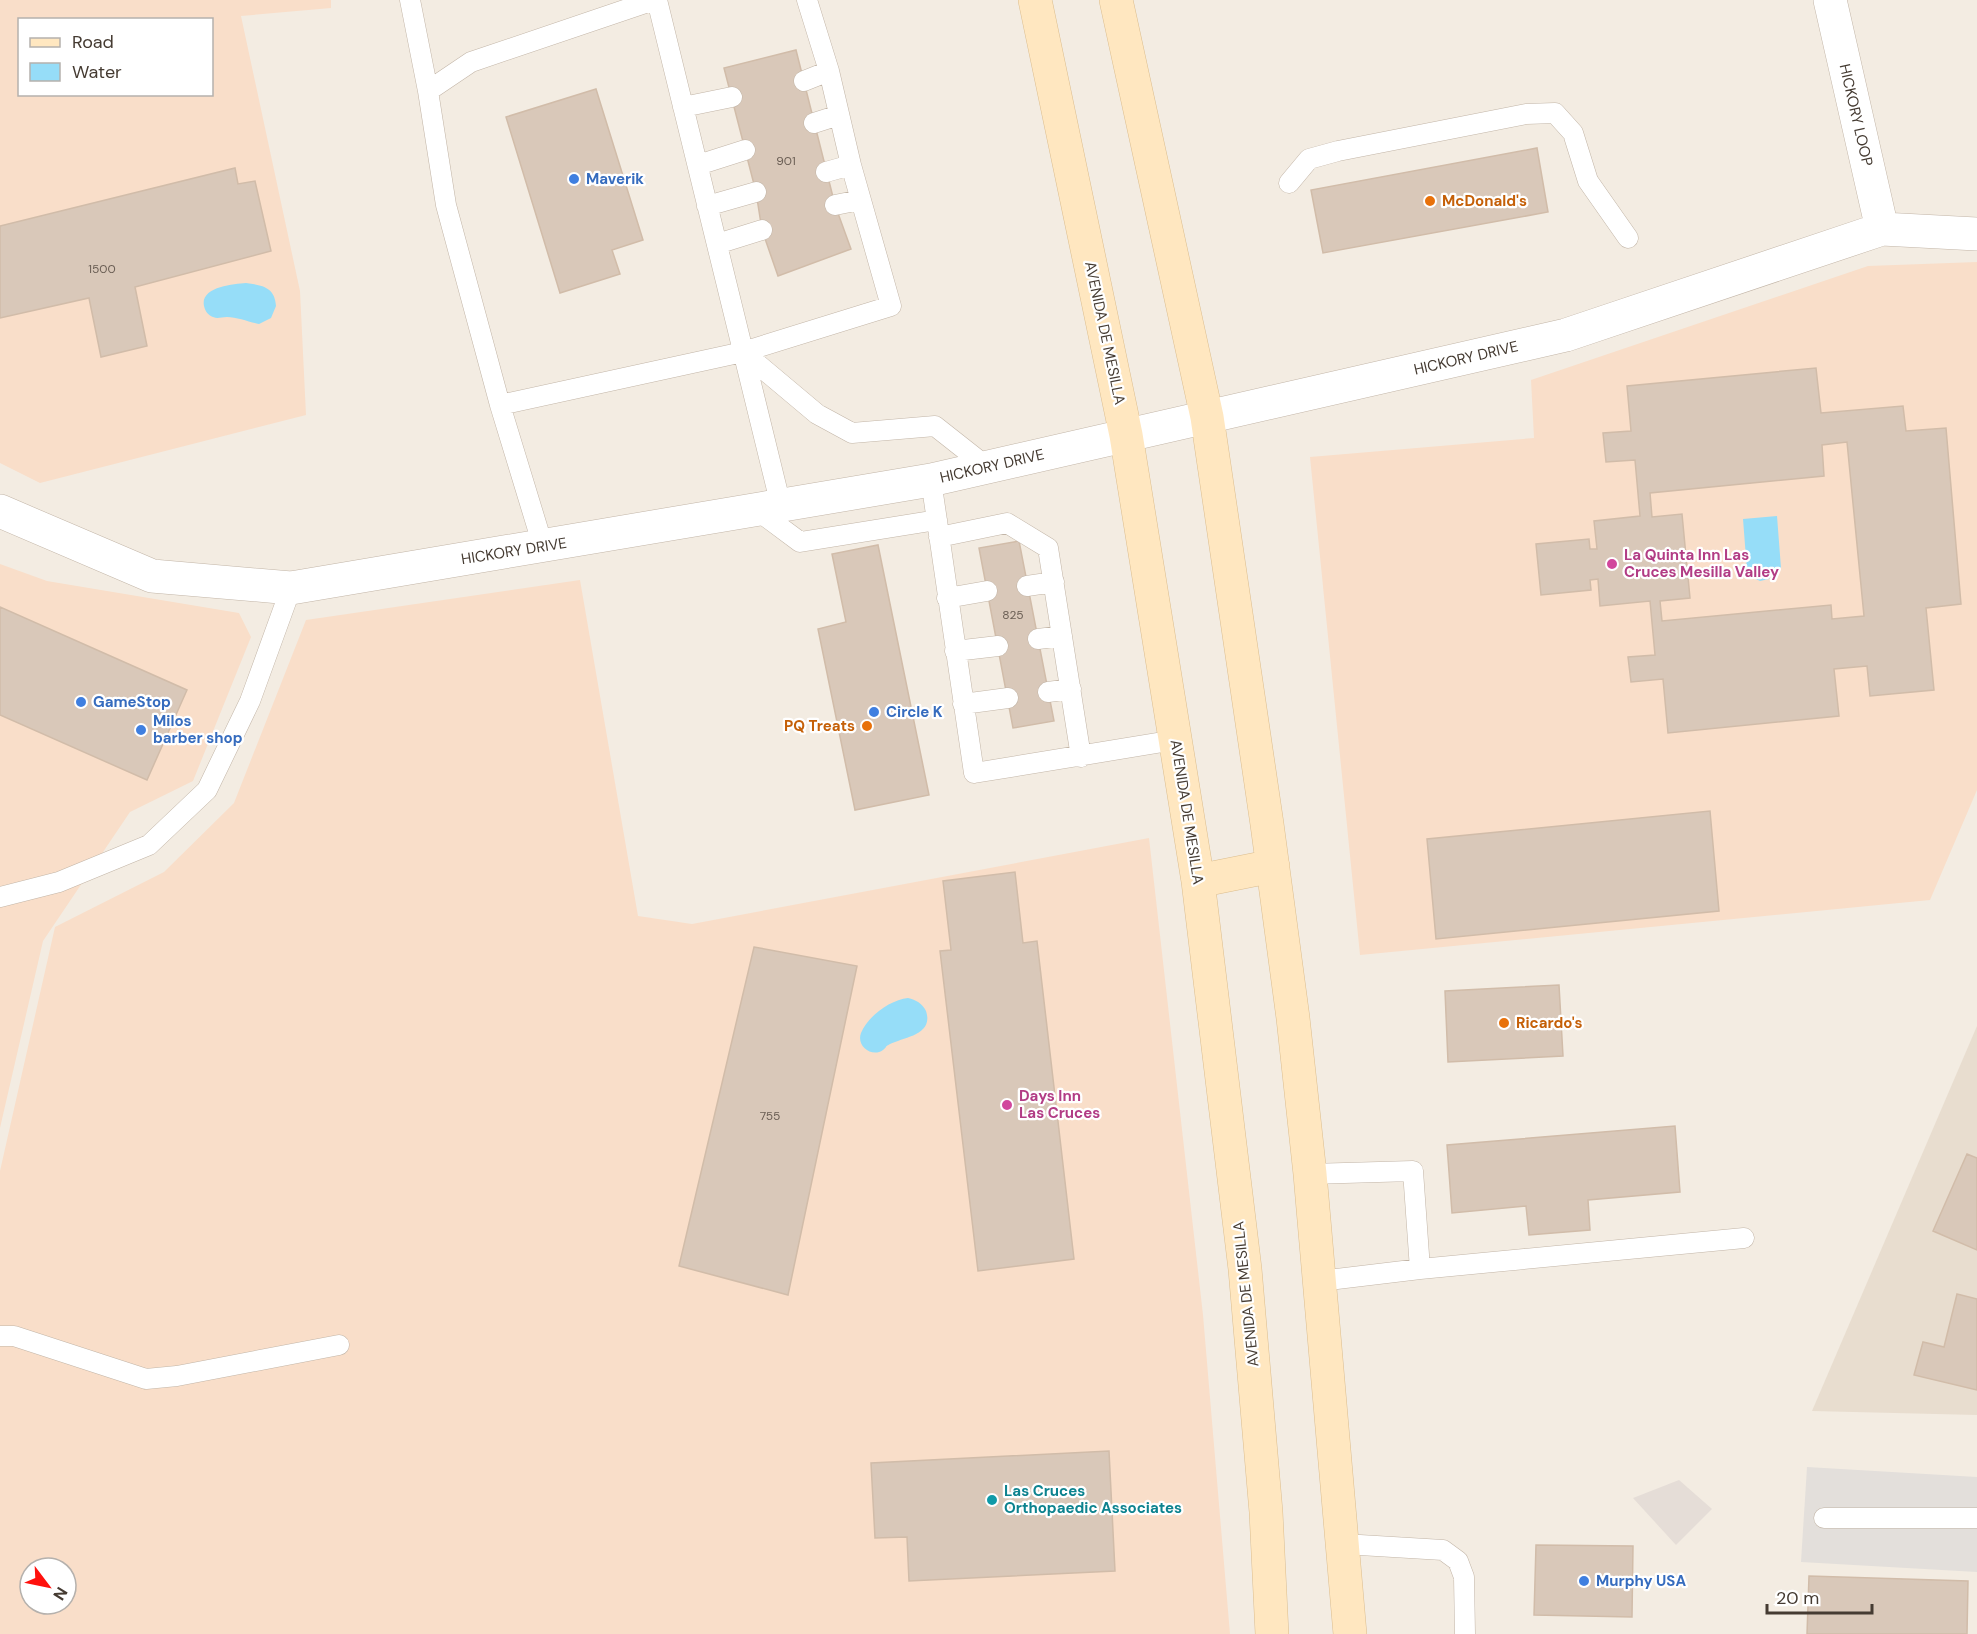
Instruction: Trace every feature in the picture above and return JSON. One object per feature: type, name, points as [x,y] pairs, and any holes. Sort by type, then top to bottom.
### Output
[{"type":"main road","name":"AVENIDA DE MESILLA","points":[[1035,0],[1126,435],[1198,881],[1245,1269],[1266,1512],[1272,1634]]},
{"type":"main road","points":[[1116,0],[1207,417],[1273,866],[1310,1174],[1350,1634]]},
{"type":"main road","points":[[1198,881],[1273,866]]},
{"type":"street","name":"HICKORY LOOP","points":[[1830,0],[1882,229]]},
{"type":"street","name":"HICKORY DRIVE","points":[[0,511],[152,576],[291,588],[931,480],[1566,335],[1882,229],[1977,234]]},
{"type":"lane","points":[[410,0],[428,91],[446,205],[500,405],[543,546]]},
{"type":"lane","points":[[428,91],[471,62],[655,0],[743,352],[769,508],[800,542],[1007,523],[1048,548],[1081,757]]},
{"type":"lane","points":[[500,405],[743,352],[891,306],[860,200],[829,71],[807,0]]},
{"type":"lane","points":[[804,81],[829,71]]},
{"type":"lane","points":[[683,107],[732,97]]},
{"type":"lane","points":[[1289,183],[1309,159],[1328,154],[1526,114],[1555,113],[1573,133],[1588,181],[1628,238]]},
{"type":"lane","points":[[814,123],[839,115]]},
{"type":"lane","points":[[698,165],[745,150]]},
{"type":"lane","points":[[826,172],[851,165]]},
{"type":"lane","points":[[707,206],[756,192]]},
{"type":"lane","points":[[835,205],[860,200]]},
{"type":"lane","points":[[717,244],[762,231]]},
{"type":"lane","points":[[743,352],[817,414],[852,433],[935,426],[987,467]]},
{"type":"lane","points":[[931,480],[974,773],[1175,740]]},
{"type":"lane","points":[[1027,586],[1054,582]]},
{"type":"lane","points":[[0,897],[58,882],[149,845],[207,790],[250,701],[291,588]]},
{"type":"lane","points":[[947,597],[987,591]]},
{"type":"lane","points":[[1038,639],[1062,636]]},
{"type":"lane","points":[[955,651],[998,645]]},
{"type":"lane","points":[[1048,693],[1071,690]]},
{"type":"lane","points":[[963,704],[1008,698]]},
{"type":"lane","points":[[1310,1174],[1413,1171],[1420,1269]]},
{"type":"lane","points":[[1320,1281],[1420,1269],[1744,1238]]},
{"type":"lane","points":[[0,1335],[14,1336],[146,1379],[177,1376],[339,1345]]},
{"type":"lane","points":[[1824,1518],[1977,1518]]},
{"type":"lane","points":[[1343,1544],[1443,1550],[1458,1561],[1464,1577],[1465,1634]]},
{"type":"shaded area","points":[[0,0],[331,0],[331,8],[241,16],[300,291],[306,415],[40,483],[0,463]]},
{"type":"shaded area","points":[[1977,262],[1977,790],[1930,900],[1360,955],[1310,457],[1534,438],[1531,380],[1868,266]]},
{"type":"shaded area","points":[[0,564],[47,581],[239,613],[251,637],[193,781],[130,812],[43,941],[0,1128]]},
{"type":"shaded area","points":[[580,580],[638,916],[692,924],[1149,838],[1203,1315],[1230,1634],[0,1634],[0,1171],[55,927],[164,872],[234,803],[306,620]]},
{"type":"shaded area","points":[[1977,1026],[1977,1415],[1812,1411]]},
{"type":"shaded area","points":[[1807,1467],[1977,1477],[1977,1572],[1801,1562]]},
{"type":"shaded area","points":[[1679,1480],[1712,1509],[1676,1545],[1633,1498]]},
{"type":"water","points":[[246,283],[267,288],[273,295],[276,306],[271,318],[259,324],[231,317],[215,318],[207,313],[204,300],[212,291]]},
{"type":"water","points":[[1777,516],[1781,568],[1775,569],[1769,579],[1760,581],[1756,579],[1752,571],[1747,571],[1743,519]]},
{"type":"water","points":[[908,998],[918,1002],[926,1011],[926,1025],[922,1030],[886,1046],[879,1052],[874,1053],[866,1049],[860,1038],[864,1027],[887,1005]]},
{"type":"building","points":[[796,50],[835,205],[851,249],[778,276],[762,230],[756,192],[724,68]]},
{"type":"building","name":"Maverik","points":[[596,89],[643,240],[612,250],[620,274],[560,293],[506,117]]},
{"type":"building","name":"McDonald's","points":[[1537,148],[1548,212],[1323,253],[1311,190]]},
{"type":"building","points":[[235,168],[238,184],[255,181],[271,251],[135,287],[147,346],[101,357],[89,298],[0,318],[0,226]]},
{"type":"building","name":"La Quinta Inn Las Cruces Mesilla Valley","points":[[1816,368],[1821,413],[1903,406],[1906,431],[1946,428],[1961,604],[1926,608],[1934,690],[1870,696],[1867,666],[1834,669],[1839,716],[1668,733],[1663,679],[1631,682],[1628,657],[1655,655],[1650,601],[1600,606],[1598,579],[1590,580],[1591,590],[1541,595],[1536,544],[1589,539],[1590,549],[1597,549],[1594,521],[1640,516],[1635,460],[1606,462],[1603,433],[1631,431],[1627,386]],"holes":[[[1847,442],[1864,616],[1832,619],[1831,605],[1662,621],[1660,601],[1690,598],[1682,514],[1652,517],[1650,493],[1824,476],[1822,445]]]},
{"type":"building","points":[[1019,541],[1054,721],[1013,728],[979,548]]},
{"type":"building","name":"Circle K","points":[[878,545],[929,795],[855,810],[818,629],[846,622],[832,554]]},
{"type":"building","points":[[0,607],[187,690],[147,780],[0,715]]},
{"type":"building","points":[[1710,811],[1719,911],[1436,939],[1427,839]]},
{"type":"building","name":"Days Inn Las Cruces","points":[[1015,872],[1023,943],[1037,941],[1074,1259],[978,1271],[940,951],[951,950],[943,881]]},
{"type":"building","points":[[754,947],[857,966],[788,1295],[679,1266]]},
{"type":"building","name":"Ricardo's","points":[[1559,985],[1563,1056],[1448,1062],[1445,991]]},
{"type":"building","points":[[1675,1126],[1680,1192],[1588,1200],[1590,1230],[1529,1235],[1526,1206],[1452,1213],[1447,1145]]},
{"type":"building","points":[[1967,1154],[1977,1158],[1977,1250],[1933,1231]]},
{"type":"building","points":[[1957,1294],[1977,1299],[1977,1390],[1914,1375],[1923,1342],[1944,1347]]},
{"type":"building","name":"Las Cruces Orthopaedic Associates","points":[[1109,1451],[1115,1571],[909,1581],[907,1537],[875,1538],[871,1463]]},
{"type":"building","name":"Murphy USA","points":[[1536,1545],[1633,1546],[1632,1617],[1534,1615]]},
{"type":"building","points":[[1809,1576],[1968,1581],[1967,1634],[1807,1634]]},
{"type":"place","name":"Maverik","points":[[574,179]]},
{"type":"place","name":"McDonald's","points":[[1430,201]]},
{"type":"place","name":"La Quinta Inn Las Cruces Mesilla Valley","points":[[1612,564]]},
{"type":"place","name":"GameStop","points":[[81,702]]},
{"type":"place","name":"Circle K","points":[[874,712]]},
{"type":"place","name":"PQ Treats","points":[[867,726]]},
{"type":"place","name":"Milos barber shop","points":[[141,730]]},
{"type":"place","name":"Ricardo's","points":[[1504,1023]]},
{"type":"place","name":"Days Inn Las Cruces","points":[[1007,1105]]},
{"type":"place","name":"Las Cruces Orthopaedic Associates","points":[[992,1500]]},
{"type":"place","name":"Murphy USA","points":[[1584,1581]]}]
